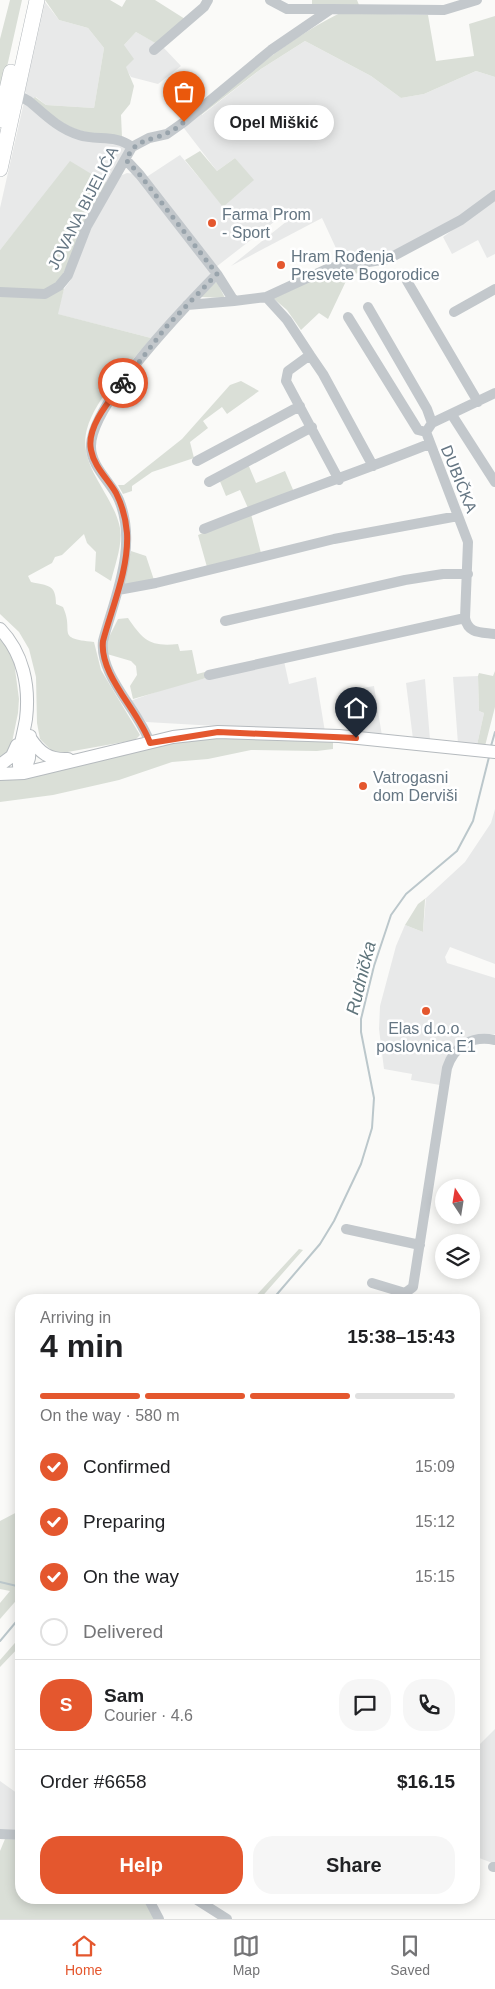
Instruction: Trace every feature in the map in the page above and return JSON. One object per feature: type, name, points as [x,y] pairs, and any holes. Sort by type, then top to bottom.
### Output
[{"type":"highway","points":[[0,120],[26,0]]},
{"type":"highway","points":[[0,169],[37,0]]},
{"type":"main road","points":[[1,630],[19,656],[24,670],[25,721],[18,758],[22,773]]},
{"type":"main road","points":[[25,721],[30,738],[39,751],[46,756],[62,760],[97,756]]},
{"type":"main road","points":[[0,765],[12,756],[20,730],[25,721]]},
{"type":"main road","points":[[0,774],[22,773],[197,734],[240,732],[356,738],[495,752]]},
{"type":"main road","points":[[22,773],[29,758],[30,738]]},
{"type":"street","points":[[154,50],[204,7],[208,0]]},
{"type":"street","points":[[270,0],[287,9],[331,9],[396,5],[449,9],[477,0]]},
{"type":"street","name":"JOVANA BIJELIĆA","points":[[0,292],[45,294],[62,282],[68,275],[87,226],[132,147],[149,138],[167,134],[271,50],[331,9]]},
{"type":"street","points":[[16,94],[28,100],[51,121],[68,131],[80,136],[116,140],[132,147]]},
{"type":"street","points":[[126,160],[140,175],[217,274],[234,301]]},
{"type":"street","points":[[187,305],[266,297],[329,268],[388,259],[461,220],[495,195]]},
{"type":"street","points":[[150,743],[143,725],[121,691],[104,659],[103,641],[118,590],[127,535],[125,520],[116,492],[94,460],[91,440],[94,429],[109,401],[166,327],[217,274]]},
{"type":"street","points":[[407,281],[478,402]]},
{"type":"street","points":[[454,312],[495,289]]},
{"type":"street","points":[[266,297],[287,320],[323,374],[373,466]]},
{"type":"street","points":[[368,307],[427,409],[432,424]]},
{"type":"street","points":[[348,317],[418,430],[426,432]]},
{"type":"street","points":[[310,355],[288,371],[285,378],[340,480]]},
{"type":"street","name":"DUBIČKA","points":[[466,618],[468,542],[426,432],[432,424],[495,393]]},
{"type":"street","points":[[197,461],[300,406]]},
{"type":"street","points":[[452,415],[495,482]]},
{"type":"street","points":[[209,482],[312,427]]},
{"type":"street","points":[[204,529],[278,499],[340,480],[429,444]]},
{"type":"street","points":[[118,590],[156,583],[334,539],[458,516]]},
{"type":"street","points":[[225,621],[405,580],[443,574],[468,574]]},
{"type":"street","points":[[209,675],[466,618],[471,630],[495,634]]},
{"type":"street","points":[[372,1283],[401,1292],[409,1292],[415,1281],[448,1064],[457,1050],[466,1043],[480,1038],[495,1040]]},
{"type":"street","points":[[346,1229],[420,1245]]},
{"type":"street","points":[[0,1834],[15,1835]]},
{"type":"street","points":[[151,1904],[159,1919]]},
{"type":"street","points":[[204,1904],[228,1919]]},
{"type":"shaded area","points":[[10,0],[22,0],[0,98],[0,39]]},
{"type":"shaded area","points":[[45,0],[110,0],[122,7],[126,0],[155,0],[185,19],[157,44],[136,32],[124,45],[134,59],[126,67],[134,86],[130,104],[121,115],[122,137],[73,128],[55,118],[32,100],[35,97],[46,105],[94,108],[104,48],[88,28],[59,20]]},
{"type":"shaded area","points":[[312,0],[357,0],[359,5],[312,7]]},
{"type":"shaded area","points":[[45,2],[59,20],[88,28],[104,48],[94,108],[46,105],[36,97],[32,100],[25,92]]},
{"type":"shaded area","points":[[340,13],[428,15],[436,61],[474,56],[469,24],[495,16],[495,77],[476,71],[424,94],[401,98],[371,76],[305,41],[261,69],[201,115],[200,113],[267,59],[321,23]]},
{"type":"shaded area","points":[[136,32],[163,47],[181,66],[158,84],[131,77],[125,67],[124,45]]},
{"type":"shaded area","points":[[305,41],[371,76],[401,98],[424,94],[476,71],[495,77],[495,192],[439,230],[386,254],[358,260],[341,259],[322,218],[231,266],[292,217],[288,211],[216,267],[145,178],[180,155],[223,206],[250,178],[235,158],[217,171],[183,127],[200,113],[202,115],[261,69]]},
{"type":"shaded area","points":[[24,102],[119,143],[127,149],[108,184],[63,172],[0,250],[0,208]]},
{"type":"shaded area","points":[[200,151],[217,171],[235,158],[254,180],[223,207],[185,160]]},
{"type":"shaded area","points":[[70,161],[108,184],[61,278],[55,285],[45,290],[0,288],[0,250]]},
{"type":"shaded area","points":[[127,173],[134,174],[212,272],[151,338],[57,314],[64,289],[70,281],[97,214],[120,176]]},
{"type":"shaded area","points":[[495,199],[495,254],[487,258],[478,240],[452,254],[443,237]]},
{"type":"shaded area","points":[[348,269],[364,269],[347,279],[328,319],[319,313],[301,330],[287,310],[273,298],[319,277]]},
{"type":"shaded area","points":[[217,282],[225,298],[201,297],[215,283]]},
{"type":"shaded area","points":[[62,287],[64,289],[58,314],[151,338],[106,393],[87,429],[85,442],[87,455],[91,467],[116,515],[121,534],[120,548],[111,581],[95,571],[96,552],[87,543],[84,534],[62,555],[55,557],[52,563],[28,576],[31,582],[46,585],[53,589],[56,604],[63,607],[70,636],[94,642],[101,670],[140,735],[135,740],[62,753],[52,751],[40,739],[37,723],[36,677],[29,649],[19,632],[0,614],[0,294]]},
{"type":"shaded area","points":[[241,381],[259,391],[227,414],[222,407],[203,421],[208,428],[190,442],[194,458],[152,472],[132,486],[132,491],[123,494],[118,485],[124,485],[182,439],[230,385]]},
{"type":"shaded area","points":[[248,464],[256,483],[285,471],[294,492],[248,508],[240,490],[226,496],[219,479]]},
{"type":"shaded area","points":[[251,514],[261,553],[207,567],[198,535]]},
{"type":"shaded area","points":[[131,551],[146,556],[154,580],[126,585],[122,582]]},
{"type":"shaded area","points":[[128,618],[143,637],[154,643],[178,644],[180,651],[192,650],[197,674],[205,672],[206,678],[133,699],[130,686],[137,675],[136,666],[131,661],[107,654],[105,645],[118,619]]},
{"type":"shaded area","points":[[0,636],[13,654],[19,699],[10,752],[0,761]]},
{"type":"shaded area","points":[[284,661],[289,684],[316,677],[325,732],[146,722],[130,701],[179,684]]},
{"type":"shaded area","points":[[495,671],[495,707],[485,746],[477,745],[484,713],[479,711],[478,676],[479,673],[493,676]]},
{"type":"shaded area","points":[[478,676],[479,711],[484,713],[477,745],[458,744],[453,677]]},
{"type":"shaded area","points":[[425,679],[430,740],[413,739],[406,683]]},
{"type":"shaded area","points":[[374,686],[382,736],[363,735],[356,689]]},
{"type":"shaded area","points":[[191,738],[333,742],[333,749],[317,751],[251,750],[208,759],[172,762],[119,780],[53,795],[0,802],[0,779]]},
{"type":"shaded area","name":"Elas d.o.o. poslovnica E1","points":[[495,809],[495,964],[450,947],[445,957],[447,963],[495,978],[495,1034],[479,1035],[456,1045],[445,1059],[440,1085],[411,1080],[412,1074],[384,1069],[379,1029],[380,1006],[396,946],[405,925],[423,932],[426,898],[465,862],[491,823]]},
{"type":"shaded area","points":[[426,898],[423,932],[405,925],[418,904]]},
{"type":"shaded area","points":[[299,1249],[303,1250],[264,1294],[258,1294]]},
{"type":"shaded area","points":[[15,1513],[15,1602],[0,1619],[0,1603],[10,1591],[0,1589],[0,1521]]},
{"type":"shaded area","points":[[15,1643],[15,1651],[0,1667],[0,1660]]},
{"type":"shaded area","points":[[495,1729],[495,1864],[480,1858],[480,1744]]},
{"type":"shaded area","points":[[0,1781],[15,1792],[15,1832],[0,1831]]},
{"type":"shaded area","points":[[5,1839],[15,1840],[15,1904],[147,1904],[155,1919],[0,1919],[0,1851]]},
{"type":"waterway","name":"Rudnička","points":[[491,746],[495,732]]},
{"type":"waterway","name":"Rudnička","points":[[277,1294],[320,1244],[334,1221],[361,1164],[372,1128],[374,1098],[361,1032],[361,1019],[374,966],[391,915],[406,894],[457,851],[473,821],[489,757]]},
{"type":"waterway","points":[[0,1582],[15,1586]]},
{"type":"waterway","name":"Rudnička","points":[[0,1641],[15,1623]]},
{"type":"way so far","points":[[123,383],[166,327],[217,274],[140,175],[126,160],[132,147],[149,138],[167,134],[184,122]]},
{"type":"place","name":"Opel Miškić","points":[[184,122]]},
{"type":"place","name":"Farma Prom - Sport","points":[[212,223]]},
{"type":"place","name":"Hram Rođenja Presvete Bogorodice","points":[[281,265]]},
{"type":"place","name":"Vatrogasni dom Derviši","points":[[363,786]]},
{"type":"place","name":"Elas d.o.o. poslovnica E1","points":[[426,1011]]},
{"type":"route","points":[[123,383],[109,401],[94,429],[91,440],[94,460],[116,492],[124,515],[127,535],[118,590],[108,620],[102,647],[106,664],[139,719],[150,743],[183,736],[218,732],[356,738]]}]
